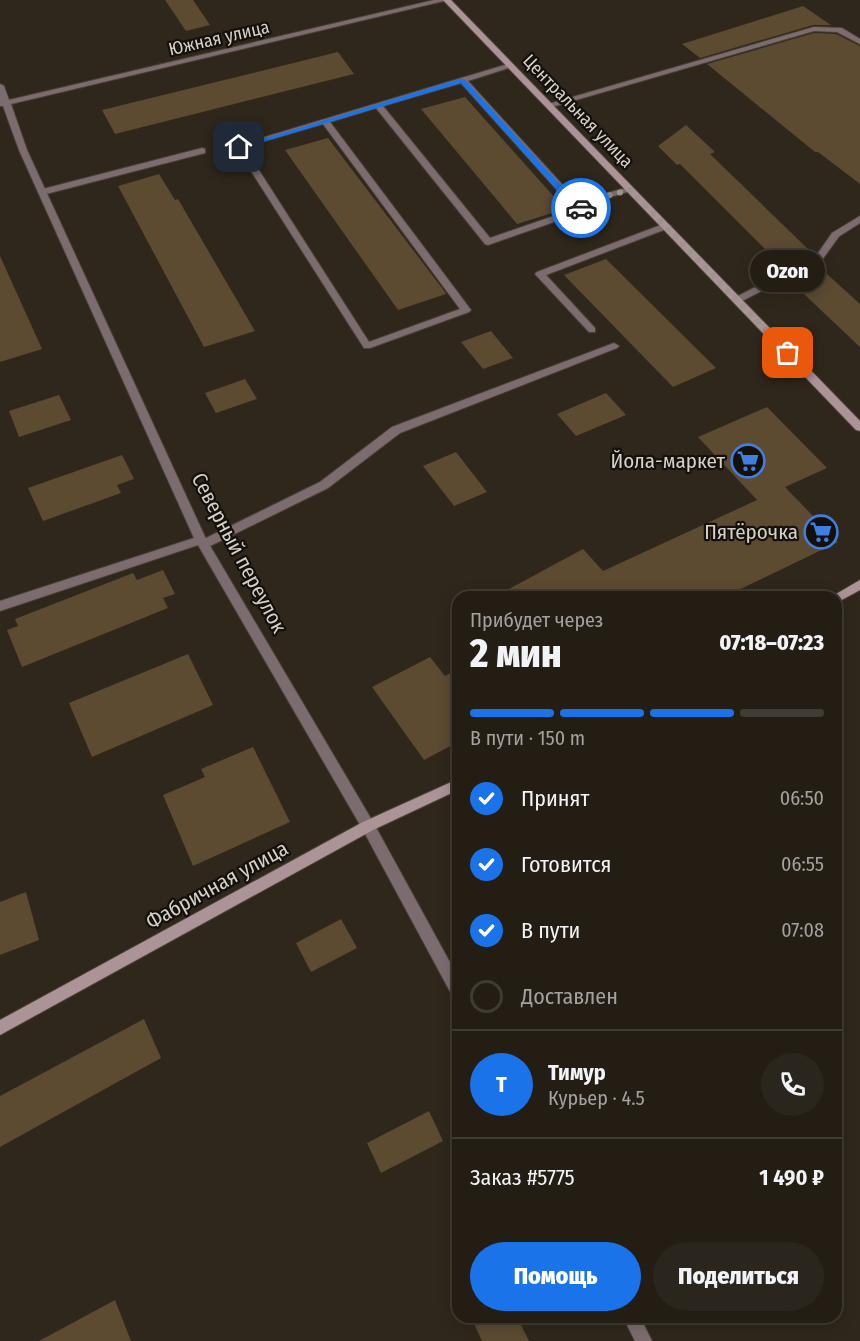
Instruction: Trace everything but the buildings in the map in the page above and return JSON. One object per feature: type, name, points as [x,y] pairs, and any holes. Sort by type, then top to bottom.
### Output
[{"type":"street","name":"Центральная улица","points":[[446,0],[860,427]]},
{"type":"street","name":"Южная улица","points":[[4,104],[446,0]]},
{"type":"street","points":[[549,105],[814,29],[839,30],[860,42]]},
{"type":"street","points":[[326,121],[466,310],[367,346],[239,147],[326,121],[462,81],[511,66]]},
{"type":"street","points":[[462,81],[580,210]]},
{"type":"street","name":"Северный переулок","points":[[0,86],[4,104],[22,150],[202,542],[368,826],[452,981]]},
{"type":"street","points":[[378,106],[488,242],[580,210],[587,201],[630,190]]},
{"type":"street","points":[[42,192],[202,151]]},
{"type":"street","points":[[737,300],[819,258],[835,235],[860,219]]},
{"type":"street","points":[[592,330],[540,274],[666,226]]},
{"type":"street","points":[[0,606],[202,542],[324,485],[396,430],[614,346]]},
{"type":"street","points":[[842,595],[860,585]]},
{"type":"street","name":"Фабричная улица","points":[[0,1028],[368,826],[452,787]]},
{"type":"street","points":[[634,1323],[644,1341]]},
{"type":"way so far","points":[[581,208],[587,201],[630,190],[788,353]]},
{"type":"place","name":"Ozon","points":[[788,353]]},
{"type":"place","name":"Йола-маркет","points":[[748,461]]},
{"type":"place","name":"Пятёрочка","points":[[821,532]]},
{"type":"route","points":[[239,147],[462,81],[580,210],[581,208]]}]
